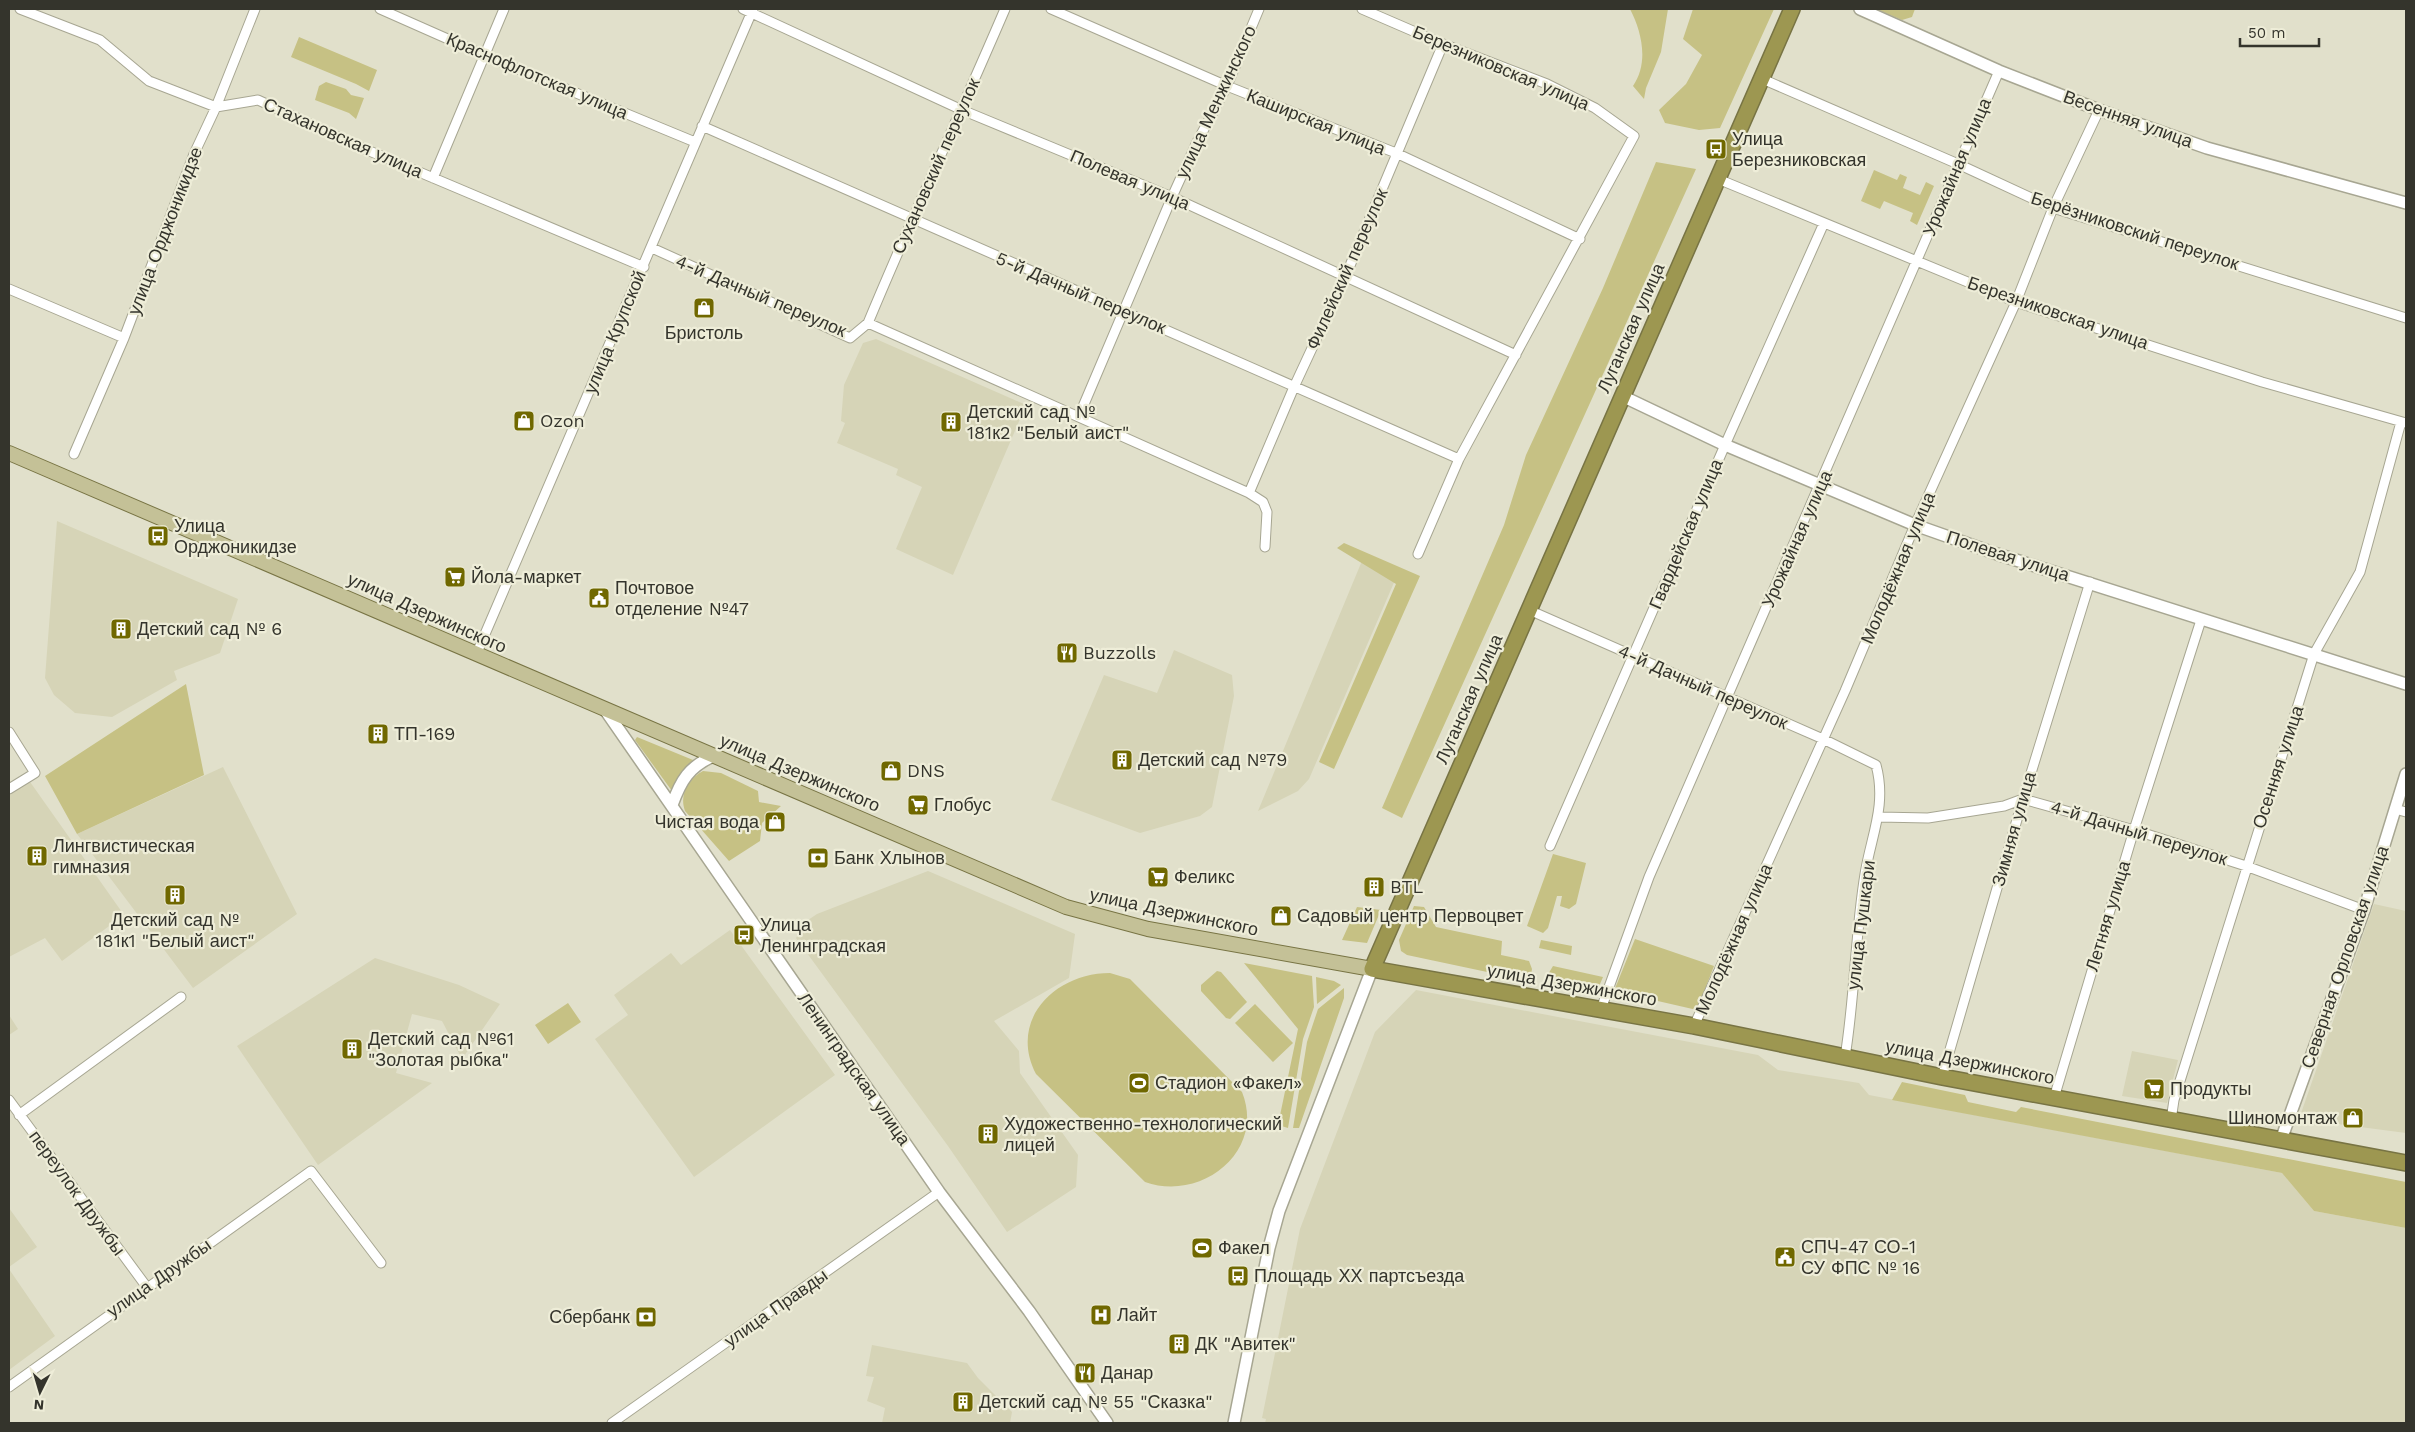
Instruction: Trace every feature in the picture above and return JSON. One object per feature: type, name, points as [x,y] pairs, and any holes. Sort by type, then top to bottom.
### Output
[{"type":"highway","name":"Луганская улица","points":[[1372,969],[1718,179],[1760,78],[1792,9]]},
{"type":"highway","name":"улица Дзержинского","points":[[1372,969],[1694,1026],[1942,1077],[2406,1163]]},
{"type":"main road","name":"улица Дзержинского","points":[[9,453],[1066,908],[1148,929],[1372,969]]},
{"type":"street","points":[[20,9],[100,40],[149,81],[216,107]]},
{"type":"street","name":"улица Орджоникидзе","points":[[74,454],[124,338],[194,154],[216,107],[255,9]]},
{"type":"street","name":"Краснофлотская улица","points":[[380,9],[484,55],[696,142]]},
{"type":"street","points":[[433,178],[504,9]]},
{"type":"street","name":"Полевая улица","points":[[743,9],[752,11],[962,110],[1172,197],[1516,355]]},
{"type":"street","name":"Сухановский переулок","points":[[868,323],[911,219],[962,110],[1005,9]]},
{"type":"street","name":"Каширская улица","points":[[1051,9],[1227,86],[1396,153],[1580,239]]},
{"type":"street","name":"улица Менжинского","points":[[1079,416],[1172,197],[1197,142],[1227,86],[1259,9]]},
{"type":"street","name":"Березниковская улица","points":[[1362,9],[1443,44],[1547,84],[1595,108],[1634,136],[1580,239]]},
{"type":"street","name":"Весенняя улица","points":[[1860,9],[1999,71],[2099,110],[2207,148],[2406,204]]},
{"type":"street","name":"улица Крупской","points":[[476,655],[644,267],[752,11]]},
{"type":"street","name":"Филейский переулок","points":[[1249,493],[1294,387],[1346,276],[1443,44]]},
{"type":"street","name":"Урожайная улица","points":[[1601,1009],[1649,877],[1999,71]]},
{"type":"street","name":"Берёзниковский переулок","points":[[1760,78],[1958,164],[2053,208],[2406,318]]},
{"type":"street","name":"Стахановская улица","points":[[216,107],[258,100],[433,178],[644,267]]},
{"type":"street","name":"Молодёжная улица","points":[[1694,1026],[1823,740],[1915,525],[2016,302],[2053,208],[2099,110]]},
{"type":"street","name":"5-й Дачный переулок","points":[[702,126],[1459,459]]},
{"type":"street","name":"Березниковская улица","points":[[1718,179],[2016,302],[2262,382],[2404,422]]},
{"type":"street","name":"Гвардейская улица","points":[[1550,846],[1724,445],[1824,223]]},
{"type":"street","points":[[1418,554],[1459,459],[1580,239]]},
{"type":"street","name":"4-й Дачный переулок","points":[[652,248],[850,338],[868,323],[1249,493],[1263,502],[1267,512],[1265,547]]},
{"type":"street","points":[[9,289],[124,338]]},
{"type":"street","name":"Полевая улица","points":[[1622,396],[1724,445],[1821,484],[1915,525],[1996,554],[2090,582],[2201,620],[2406,684]]},
{"type":"street","name":"Осенняя улица","points":[[2171,1120],[2174,1100],[2314,654],[2360,572],[2404,422]]},
{"type":"street","name":"Зимняя улица","points":[[1942,1077],[2023,799],[2090,582]]},
{"type":"street","name":"4-й Дачный переулок","points":[[1529,610],[1728,697],[1876,765]]},
{"type":"street","name":"Летняя улица","points":[[2054,1098],[2134,830],[2201,620]]},
{"type":"street","name":"Ленинградская улица","points":[[606,711],[939,1192],[1029,1311],[1107,1423]]},
{"type":"street","points":[[9,732],[35,773],[9,789]]},
{"type":"street","points":[[672,806],[682,782],[690,770],[698,763],[713,756]]},
{"type":"street","name":"улица Пушкари","points":[[1845,1057],[1865,873],[1879,817],[1879,777],[1876,765]]},
{"type":"street","name":"Северная Орловская улица","points":[[2281,1140],[2364,910],[2406,774]]},
{"type":"street","points":[[1879,817],[1928,818],[2004,806],[2023,799]]},
{"type":"street","name":"4-й Дачный переулок","points":[[2023,799],[2134,830],[2246,866],[2364,910]]},
{"type":"street","points":[[2395,809],[2406,812]]},
{"type":"street","name":"Луганская улица","points":[[1234,1423],[1269,1248],[1279,1211],[1372,969]]},
{"type":"street","points":[[19,1115],[181,998]]},
{"type":"street","name":"переулок Дружбы","points":[[9,1100],[146,1286]]},
{"type":"street","name":"улица Дружбы","points":[[9,1386],[146,1286],[311,1171],[381,1264]]},
{"type":"street","name":"улица Правды","points":[[612,1423],[939,1192]]},
{"type":"shaded area","points":[[1630,9],[1668,9],[1661,52],[1646,88],[1644,99],[1633,86],[1641,67],[1642,48],[1638,28]]},
{"type":"shaded area","points":[[1693,9],[1774,9],[1720,128],[1699,130],[1665,123],[1659,110],[1686,84],[1702,55],[1683,39]]},
{"type":"shaded area","points":[[1876,9],[1915,9],[1912,17],[1902,20]]},
{"type":"shaded area","points":[[299,37],[377,70],[369,91],[291,57]]},
{"type":"shaded area","points":[[326,82],[346,89],[351,95],[364,98],[356,119],[349,113],[315,100],[319,86]]},
{"type":"shaded area","points":[[1656,162],[1696,169],[1402,818],[1382,808],[1504,525],[1526,455],[1603,288]]},
{"type":"shaded area","points":[[1874,170],[1897,180],[1900,174],[1907,177],[1903,188],[1920,195],[1926,182],[1934,186],[1917,225],[1910,221],[1913,213],[1884,201],[1880,209],[1861,201]]},
{"type":"shaded area","points":[[876,339],[1026,405],[953,575],[896,549],[922,487],[896,475],[898,469],[837,443],[845,423],[841,421],[844,385],[863,343]]},
{"type":"shaded area","points":[[57,521],[238,599],[220,653],[174,671],[177,680],[112,717],[75,713],[54,695],[45,678]]},
{"type":"shaded area","points":[[1344,543],[1420,576],[1334,769],[1319,762],[1396,584],[1337,548]]},
{"type":"shaded area","points":[[1364,556],[1399,571],[1309,779],[1298,791],[1258,811]]},
{"type":"shaded area","points":[[1174,650],[1232,675],[1234,696],[1212,807],[1200,816],[1140,833],[1051,800],[1104,675],[1157,693]]},
{"type":"shaded area","points":[[186,684],[204,775],[77,834],[45,776]]},
{"type":"shaded area","points":[[637,737],[693,760],[672,791],[635,740]]},
{"type":"shaded area","points":[[223,767],[297,914],[193,988],[77,834]]},
{"type":"shaded area","points":[[703,771],[721,773],[758,791],[759,802],[781,806],[762,823],[760,841],[729,861],[685,811],[683,805],[686,788],[693,778]]},
{"type":"shaded area","points":[[28,779],[124,915],[62,961],[45,938],[9,957],[9,790]]},
{"type":"shaded area","points":[[1553,854],[1586,863],[1576,904],[1569,909],[1560,906],[1562,896],[1557,896],[1548,928],[1543,933],[1527,926]]},
{"type":"shaded area","points":[[928,871],[1075,934],[1069,978],[994,1021],[1019,1051],[1020,1073],[1078,1155],[1076,1187],[1007,1232],[948,1146],[796,938],[808,920],[817,914]]},
{"type":"shaded area","points":[[2374,904],[2406,911],[2406,1133],[2299,1119]]},
{"type":"shaded area","points":[[1414,906],[1424,907],[1436,927],[1502,941],[1501,955],[1529,961],[1532,969],[1530,981],[1407,955],[1401,951],[1399,940]]},
{"type":"shaded area","points":[[1357,907],[1381,910],[1367,943],[1342,940]]},
{"type":"shaded area","points":[[730,930],[835,1075],[694,1177],[595,1039],[628,1015],[614,995],[671,953],[681,965]]},
{"type":"shaded area","points":[[1635,939],[1714,966],[1697,1010],[1614,991]]},
{"type":"shaded area","points":[[1541,940],[1572,946],[1571,955],[1539,948]]},
{"type":"shaded area","points":[[375,958],[459,985],[500,1004],[462,1059],[442,1021],[412,1014],[396,1073],[432,1083],[318,1165],[237,1046]]},
{"type":"shaded area","points":[[1244,963],[1312,976],[1314,1007],[1303,1039],[1288,1128],[1278,1125],[1298,1029]]},
{"type":"shaded area","points":[[1553,966],[1603,977],[1597,991],[1544,981]]},
{"type":"shaded area","points":[[1217,971],[1221,972],[1247,1002],[1230,1019],[1226,1018],[1201,991],[1201,985]]},
{"type":"shaded area","name":"Стадион «Факел»","points":[[1110,973],[1130,979],[1242,1092],[1247,1114],[1245,1134],[1237,1152],[1224,1167],[1207,1178],[1187,1185],[1166,1186],[1145,1182],[1036,1074],[1029,1054],[1028,1035],[1033,1018],[1042,1003],[1055,991],[1071,981],[1090,975]]},
{"type":"shaded area","points":[[1316,977],[1334,981],[1341,985],[1317,1004]]},
{"type":"shaded area","points":[[1344,988],[1344,998],[1299,1128],[1293,1128],[1307,1042],[1318,1009]]},
{"type":"shaded area","points":[[1416,990],[1758,1055],[1778,1070],[1859,1083],[1869,1095],[2282,1173],[2314,1211],[2406,1228],[2406,1423],[1265,1423],[1266,1419],[1262,1418],[1300,1229],[1375,1032]]},
{"type":"shaded area","points":[[568,1003],[581,1022],[548,1044],[535,1025]]},
{"type":"shaded area","points":[[1255,1004],[1293,1043],[1273,1062],[1235,1023]]},
{"type":"shaded area","points":[[9,1015],[18,1029],[9,1035]]},
{"type":"shaded area","points":[[2132,1051],[2178,1060],[2167,1103],[2122,1096]]},
{"type":"shaded area","points":[[1902,1082],[1965,1095],[1968,1102],[2016,1112],[2021,1107],[2406,1182],[2406,1228],[2314,1211],[2282,1173],[1892,1100]]},
{"type":"shaded area","points":[[9,1208],[37,1247],[9,1267]]},
{"type":"shaded area","points":[[9,1269],[55,1336],[9,1370]]},
{"type":"shaded area","points":[[872,1345],[967,1363],[978,1378],[1012,1412],[1010,1423],[882,1423],[885,1408],[867,1401],[874,1377],[866,1376]]},
{"type":"place","name":"Улица Березниковская","points":[[1716,149]]},
{"type":"place","name":"Бристоль","points":[[704,308]]},
{"type":"place","name":"Ozon","points":[[524,421]]},
{"type":"place","name":"Детский сад № 181к2 \"Белый аист\"","points":[[951,422]]},
{"type":"place","name":"Улица Орджоникидзе","points":[[158,536]]},
{"type":"place","name":"Йола-маркет","points":[[455,577]]},
{"type":"place","name":"Почтовое отделение №47","points":[[599,598]]},
{"type":"place","name":"Детский сад № 6","points":[[121,629]]},
{"type":"place","name":"Buzzolls","points":[[1067,653]]},
{"type":"place","name":"ТП-169","points":[[378,734]]},
{"type":"place","name":"Детский сад №79","points":[[1122,760]]},
{"type":"place","name":"DNS","points":[[891,771]]},
{"type":"place","name":"Глобус","points":[[918,805]]},
{"type":"place","name":"Чистая вода","points":[[775,822]]},
{"type":"place","name":"Лингвистическая гимназия","points":[[37,856]]},
{"type":"place","name":"Банк Хлынов","points":[[818,858]]},
{"type":"place","name":"Феликс","points":[[1158,877]]},
{"type":"place","name":"BTL","points":[[1374,887]]},
{"type":"place","name":"Детский сад № 181к1 \"Белый аист\"","points":[[175,895]]},
{"type":"place","name":"Садовый центр Первоцвет","points":[[1281,916]]},
{"type":"place","name":"Улица Ленинградская","points":[[744,935]]},
{"type":"place","name":"Детский сад №61 \"Золотая рыбка\"","points":[[352,1049]]},
{"type":"place","name":"Стадион «Факел»","points":[[1139,1083]]},
{"type":"place","name":"Продукты","points":[[2154,1089]]},
{"type":"place","name":"Шиномонтаж","points":[[2353,1118]]},
{"type":"place","name":"Художественно-технологический лицей","points":[[988,1134]]},
{"type":"place","name":"Факел","points":[[1202,1248]]},
{"type":"place","name":"СПЧ-47 СО-1 СУ ФПС № 16","points":[[1785,1257]]},
{"type":"place","name":"Площадь ХХ партсъезда","points":[[1238,1276]]},
{"type":"place","name":"Лайт","points":[[1101,1315]]},
{"type":"place","name":"Сбербанк","points":[[646,1317]]},
{"type":"place","name":"ДК \"Авитек\"","points":[[1179,1344]]},
{"type":"place","name":"Данар","points":[[1085,1373]]},
{"type":"place","name":"Детский сад № 55 \"Сказка\"","points":[[963,1402]]}]
